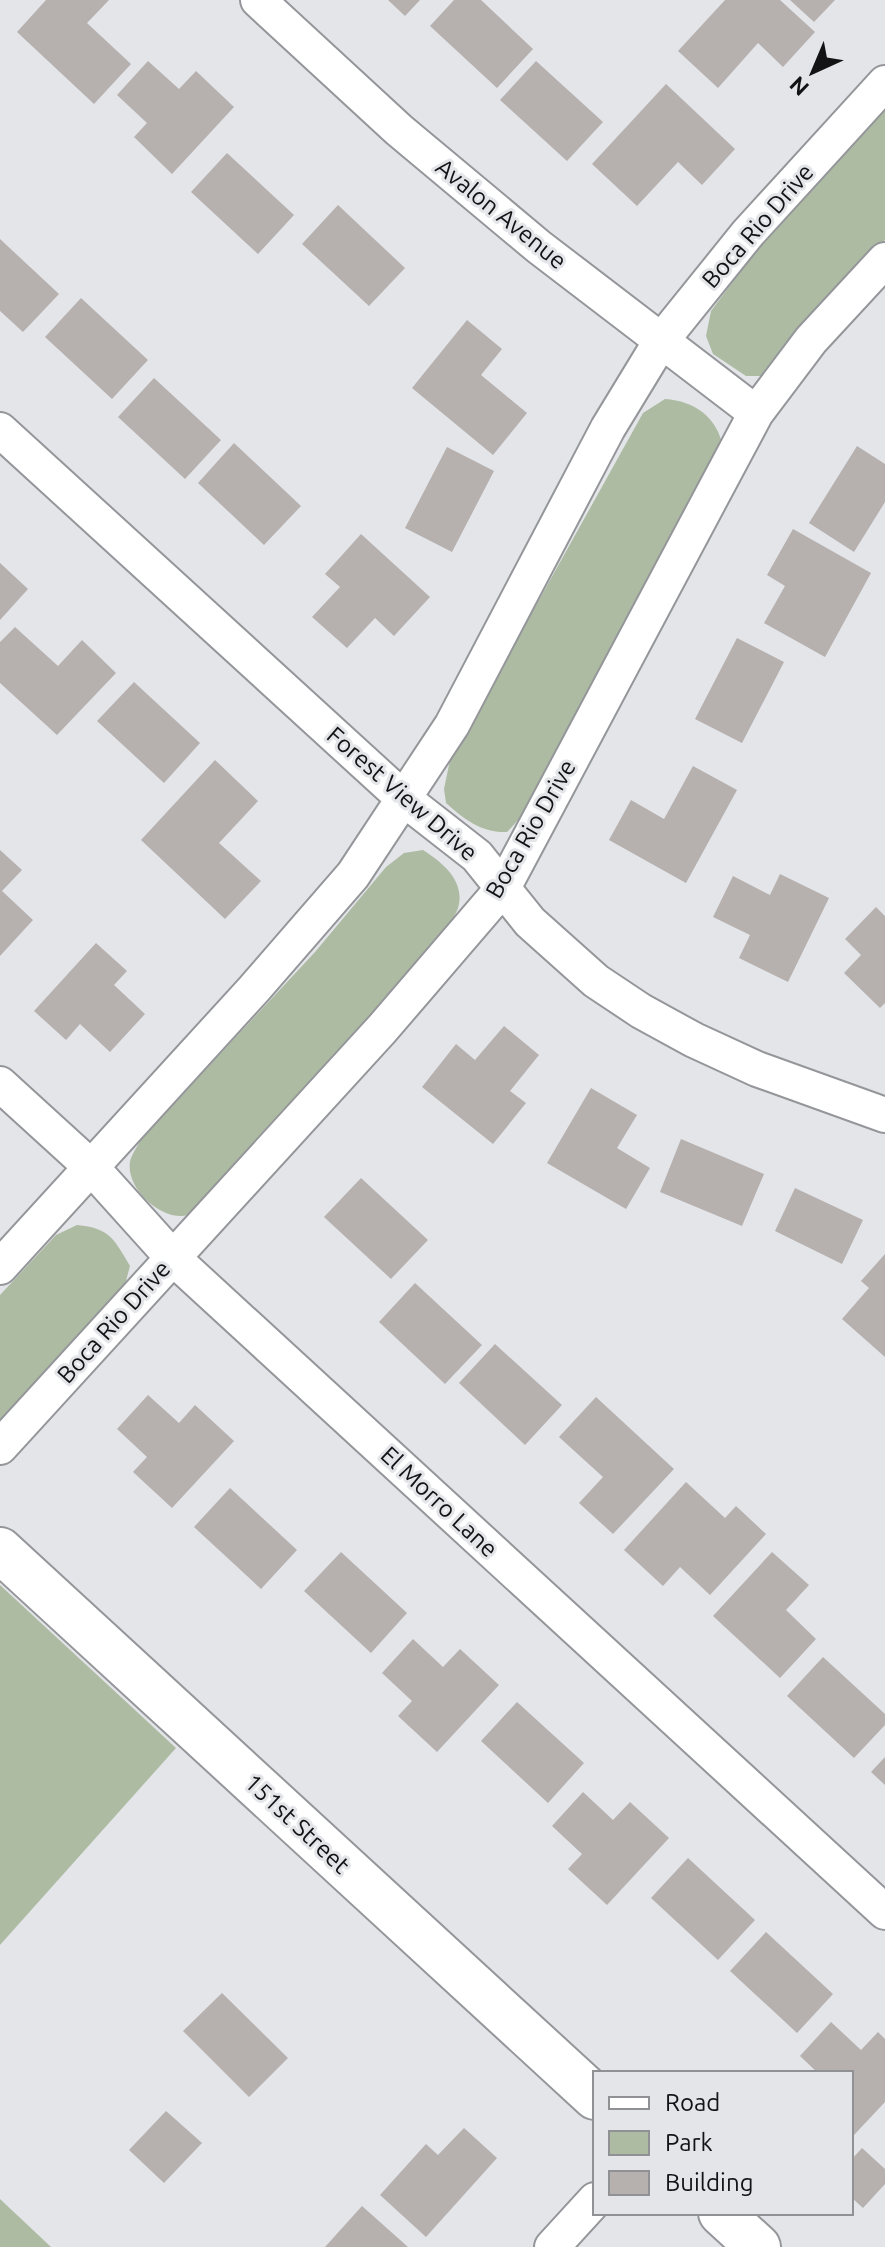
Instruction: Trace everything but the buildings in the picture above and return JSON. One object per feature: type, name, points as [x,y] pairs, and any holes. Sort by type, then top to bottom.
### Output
[{"type":"street","name":"Avalon Avenue","points":[[258,0],[399,130],[539,247],[756,413]]},
{"type":"street","name":"Boca Rio Drive","points":[[0,1267],[254,989],[353,875],[452,725],[608,428],[661,341],[748,233],[885,83]]},
{"type":"street","name":"Boca Rio Drive","points":[[0,1447],[382,1029],[503,888],[756,413],[811,340],[885,260]]},
{"type":"street","name":"Forest View Drive","points":[[0,430],[404,799],[477,856],[530,922],[596,981],[641,1011],[694,1040],[757,1069],[885,1115]]},
{"type":"street","name":"El Morro Lane","points":[[0,1084],[91,1167],[173,1258],[885,1912]]},
{"type":"street","name":"151st Street","points":[[0,1550],[593,2095]]},
{"type":"street","points":[[552,2247],[593,2202]]},
{"type":"street","points":[[723,2215],[758,2247]]},
{"type":"green space","points":[[885,108],[885,240],[766,376],[746,376],[713,354],[706,336],[711,311],[748,261],[810,188]]},
{"type":"green space","points":[[665,399],[686,403],[703,412],[716,427],[723,447],[671,537],[533,801],[507,832],[482,828],[446,803],[444,789],[450,760],[643,413]]},
{"type":"green space","points":[[423,850],[451,873],[459,889],[458,908],[445,932],[200,1210],[182,1216],[163,1212],[154,1206],[138,1190],[130,1172],[131,1159],[141,1139],[315,952],[386,867],[404,853]]},
{"type":"green space","points":[[77,1225],[104,1232],[120,1249],[130,1266],[122,1296],[0,1427],[0,1295],[56,1235]]},
{"type":"green space","points":[[0,1585],[176,1748],[0,1945]]},
{"type":"green space","points":[[0,2199],[51,2247],[0,2247]]}]
